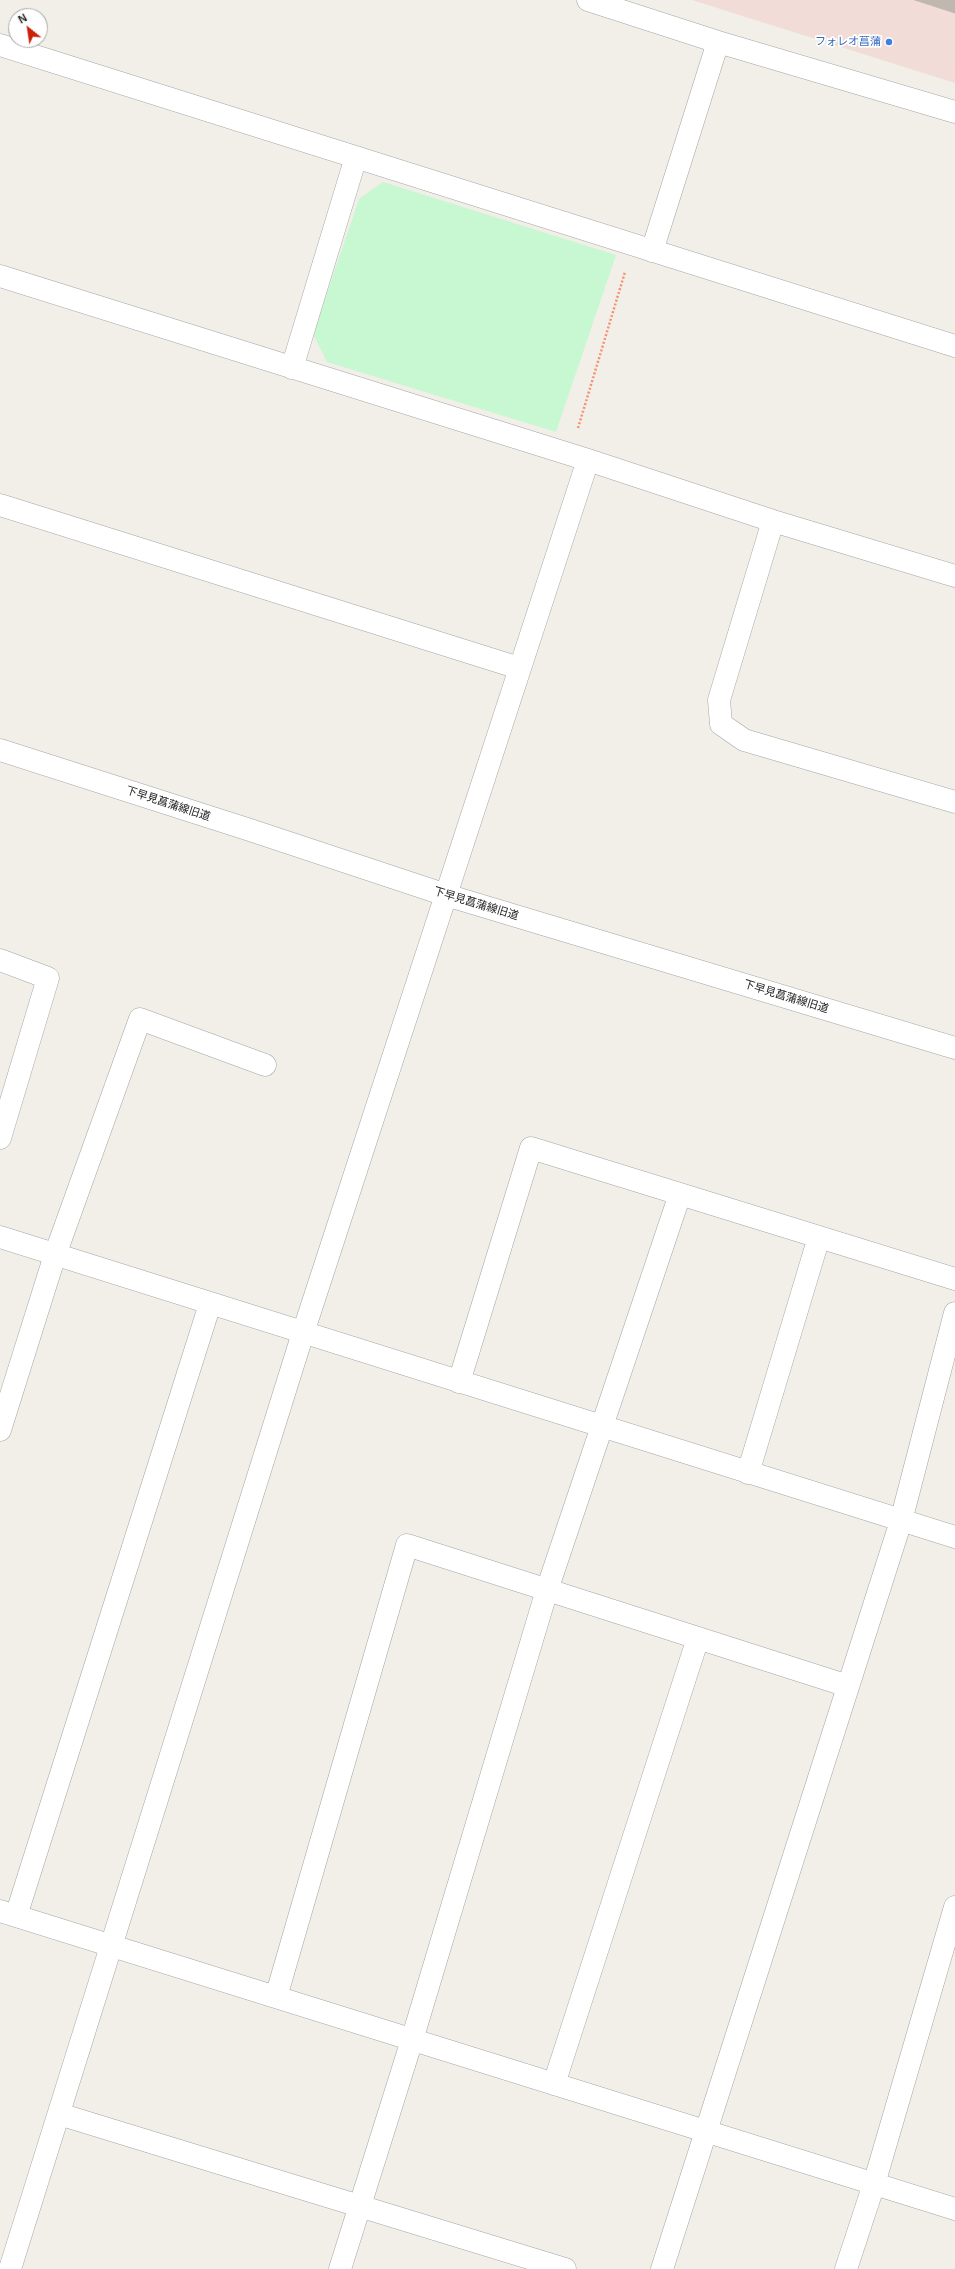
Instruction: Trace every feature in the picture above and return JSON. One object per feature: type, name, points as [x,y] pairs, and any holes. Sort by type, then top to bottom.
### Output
[{"type":"street","points":[[588,0],[718,42],[955,112]]},
{"type":"street","points":[[652,251],[718,42]]},
{"type":"street","points":[[0,45],[955,346]]},
{"type":"street","points":[[292,368],[356,157]]},
{"type":"street","points":[[0,276],[588,460],[773,521],[955,576]]},
{"type":"street","points":[[10,2269],[113,1946],[303,1333],[588,460]]},
{"type":"street","points":[[0,505],[520,668]]},
{"type":"street","points":[[773,521],[719,700],[721,724],[744,740],[955,802]]},
{"type":"street","name":"下早見菖蒲線旧道","points":[[0,750],[247,829],[446,895],[955,1048]]},
{"type":"street","points":[[0,960],[48,978],[0,1138]]},
{"type":"street","points":[[0,1430],[55,1255],[140,1019],[265,1065]]},
{"type":"street","points":[[459,1382],[531,1148],[955,1279]]},
{"type":"street","points":[[340,2269],[412,2040],[547,1590],[680,1194]]},
{"type":"street","points":[[748,1473],[819,1237]]},
{"type":"street","points":[[0,1238],[955,1537]]},
{"type":"street","points":[[210,1304],[4,1914],[113,1946],[955,2209]]},
{"type":"street","points":[[662,2269],[901,1521],[955,1313]]},
{"type":"street","points":[[276,1997],[407,1545],[848,1686]]},
{"type":"street","points":[[554,2084],[698,1638]]},
{"type":"street","points":[[846,2269],[874,2184],[955,1907]]},
{"type":"street","points":[[59,2114],[565,2269]]},
{"type":"path","points":[[577,429],[625,271]]},
{"type":"shaded area","name":"フォレオ菖蒲","points":[[692,0],[955,0],[955,83]]},
{"type":"green space","points":[[383,182],[616,255],[556,432],[327,362],[313,334],[359,199]]},
{"type":"building","points":[[915,0],[955,0],[955,13]]},
{"type":"place","name":"フォレオ菖蒲","points":[[889,42]]}]
